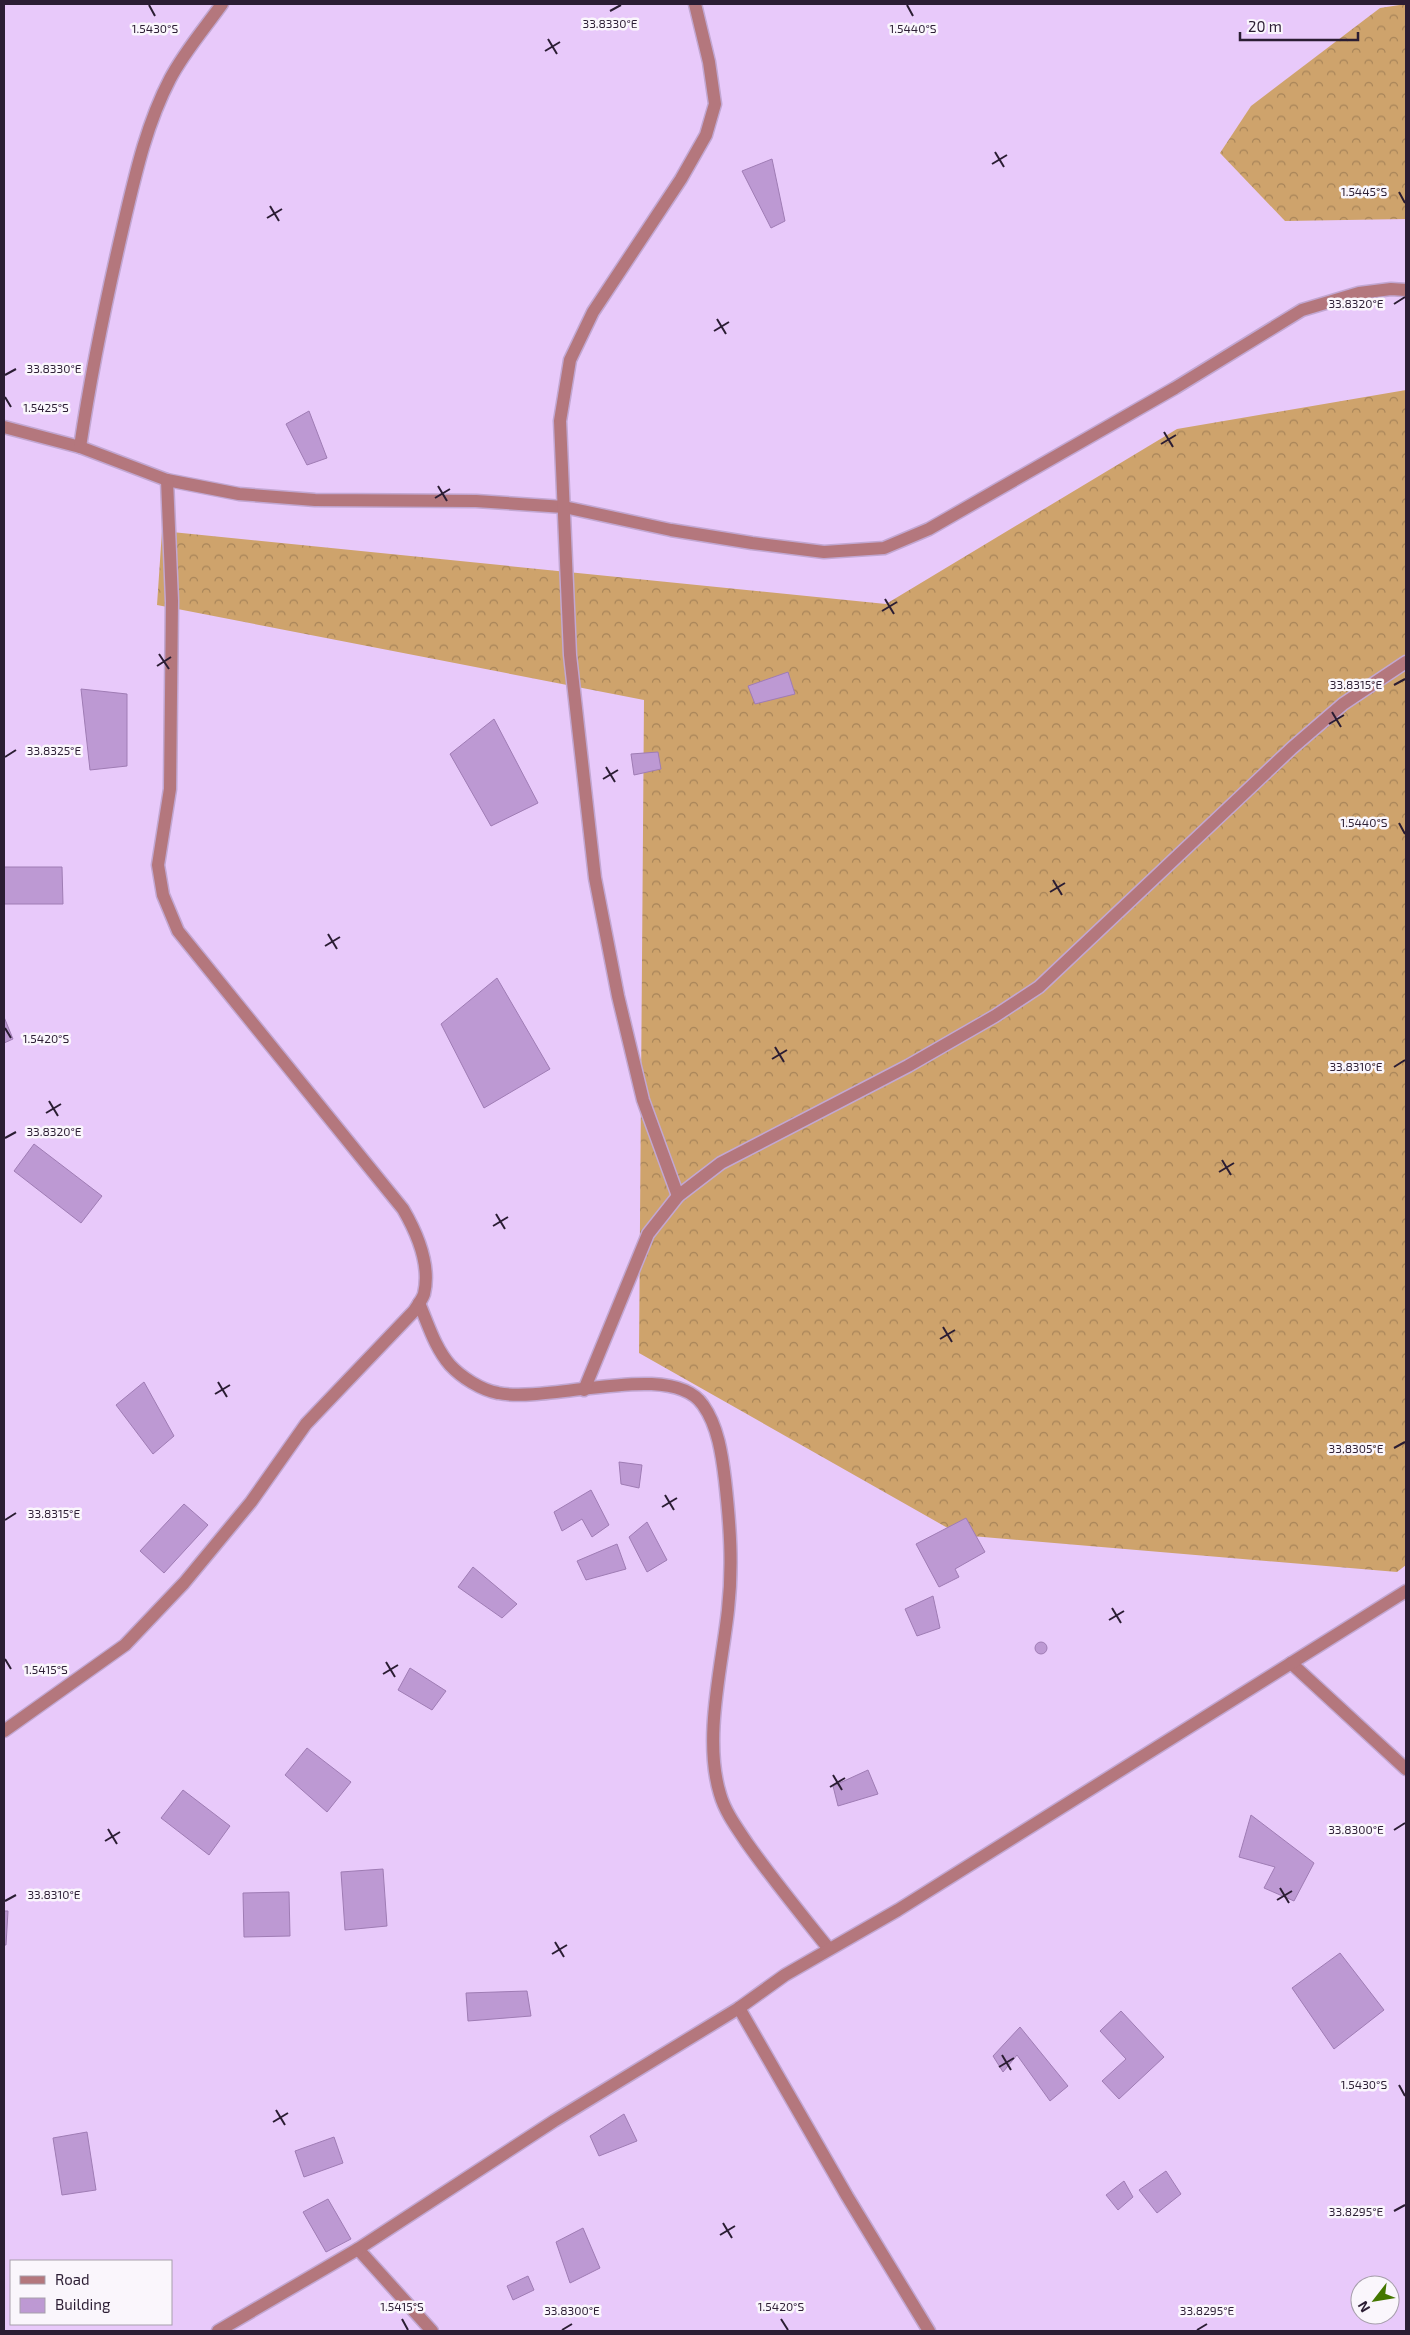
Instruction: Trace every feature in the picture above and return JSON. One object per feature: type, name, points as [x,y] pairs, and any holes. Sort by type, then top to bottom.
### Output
[{"type":"street","points":[[80,447],[91,379],[113,268],[135,175],[152,119],[171,77],[222,4]]},
{"type":"street","points":[[678,1196],[644,1100],[618,996],[595,878],[570,655],[560,421],[570,360],[593,312],[681,179],[706,135],[715,104],[709,62],[695,4]]},
{"type":"street","points":[[4,427],[80,447],[167,480],[239,494],[315,500],[476,501],[564,507],[670,530],[752,543],[824,552],[884,548],[930,529],[1175,388],[1302,310],[1359,293],[1391,289],[1406,290]]},
{"type":"street","points":[[4,1731],[125,1645],[184,1583],[251,1502],[306,1424],[414,1311],[424,1295],[426,1271],[413,1226],[404,1209],[178,931],[163,895],[158,865],[170,789],[172,601],[167,480]]},
{"type":"street","points":[[584,1390],[648,1234],[678,1196],[721,1163],[908,1066],[995,1016],[1038,987],[1292,748],[1343,704],[1406,662]]},
{"type":"street","points":[[419,1303],[440,1352],[451,1366],[474,1383],[496,1393],[520,1396],[660,1384],[688,1390],[702,1403],[713,1422],[723,1468],[732,1533],[728,1608],[715,1706],[714,1765],[720,1795],[733,1821],[766,1870],[830,1949]]},
{"type":"street","points":[[218,2331],[358,2249],[554,2121],[739,2008],[785,1976],[898,1910],[1406,1591]]},
{"type":"street","points":[[1291,1663],[1406,1770]]},
{"type":"street","points":[[739,2008],[847,2196],[929,2331]]},
{"type":"street","points":[[358,2249],[432,2331]]},
{"type":"green space","points":[[1406,4],[1406,219],[1285,221],[1220,153],[1251,106],[1380,8]]},
{"type":"green space","points":[[1406,390],[1406,1565],[1397,1572],[960,1535],[639,1353],[644,700],[157,605],[162,531],[886,604],[1177,429]]},
{"type":"building","points":[[772,159],[785,221],[771,228],[742,171]]},
{"type":"building","points":[[309,411],[327,458],[307,465],[286,424]]},
{"type":"building","points":[[788,672],[795,694],[755,704],[748,686]]},
{"type":"building","points":[[81,689],[127,694],[127,766],[90,770]]},
{"type":"building","points":[[494,719],[538,803],[491,826],[450,754]]},
{"type":"building","points":[[658,752],[661,769],[634,775],[631,754]]},
{"type":"building","points":[[4,867],[62,867],[63,904],[4,904]]},
{"type":"building","points":[[497,978],[550,1069],[484,1108],[441,1024]]},
{"type":"building","points":[[4,1017],[13,1039],[4,1043]]},
{"type":"building","points":[[34,1144],[102,1196],[81,1223],[14,1171]]},
{"type":"building","points":[[144,1382],[174,1436],[153,1454],[116,1405]]},
{"type":"building","points":[[619,1462],[642,1465],[639,1488],[621,1484]]},
{"type":"building","points":[[591,1490],[609,1525],[592,1537],[582,1519],[562,1531],[554,1512]]},
{"type":"building","points":[[184,1504],[208,1525],[164,1573],[140,1551]]},
{"type":"building","points":[[966,1518],[985,1552],[955,1569],[959,1577],[939,1587],[916,1544]]},
{"type":"building","points":[[647,1522],[667,1560],[647,1572],[629,1537]]},
{"type":"building","points":[[617,1544],[626,1569],[586,1580],[577,1561]]},
{"type":"building","points":[[473,1567],[517,1604],[502,1618],[458,1587]]},
{"type":"building","points":[[933,1596],[940,1628],[917,1636],[905,1609]]},
{"type":"building","points":[[1041,1642],[1047,1648],[1041,1654],[1035,1648]]},
{"type":"building","points":[[410,1668],[446,1691],[432,1710],[398,1690]]},
{"type":"building","points":[[307,1748],[351,1782],[327,1812],[285,1775]]},
{"type":"building","points":[[868,1770],[878,1794],[838,1806],[833,1786]]},
{"type":"building","points":[[183,1790],[230,1826],[209,1855],[161,1818]]},
{"type":"building","points":[[1251,1815],[1314,1863],[1294,1901],[1264,1888],[1275,1867],[1239,1857]]},
{"type":"building","points":[[383,1869],[387,1926],[345,1930],[341,1872]]},
{"type":"building","points":[[289,1892],[290,1936],[244,1937],[243,1893]]},
{"type":"building","points":[[4,1911],[8,1911],[6,1945],[4,1945]]},
{"type":"building","points":[[1340,1953],[1384,2010],[1334,2049],[1292,1988]]},
{"type":"building","points":[[527,1991],[531,2016],[468,2021],[466,1993]]},
{"type":"building","points":[[1121,2011],[1164,2057],[1119,2099],[1102,2081],[1126,2059],[1100,2031]]},
{"type":"building","points":[[1020,2027],[1068,2086],[1050,2101],[1017,2055],[1003,2072],[993,2056]]},
{"type":"building","points":[[624,2114],[637,2141],[599,2156],[590,2136]]},
{"type":"building","points":[[87,2132],[96,2190],[62,2195],[53,2138]]},
{"type":"building","points":[[334,2137],[343,2163],[304,2177],[295,2151]]},
{"type":"building","points":[[1166,2171],[1181,2194],[1157,2213],[1139,2190]]},
{"type":"building","points":[[1124,2181],[1133,2197],[1118,2210],[1106,2195]]},
{"type":"building","points":[[328,2199],[351,2239],[326,2252],[303,2212]]},
{"type":"building","points":[[583,2228],[600,2268],[570,2283],[556,2242]]},
{"type":"building","points":[[528,2276],[534,2290],[513,2300],[507,2286]]}]
